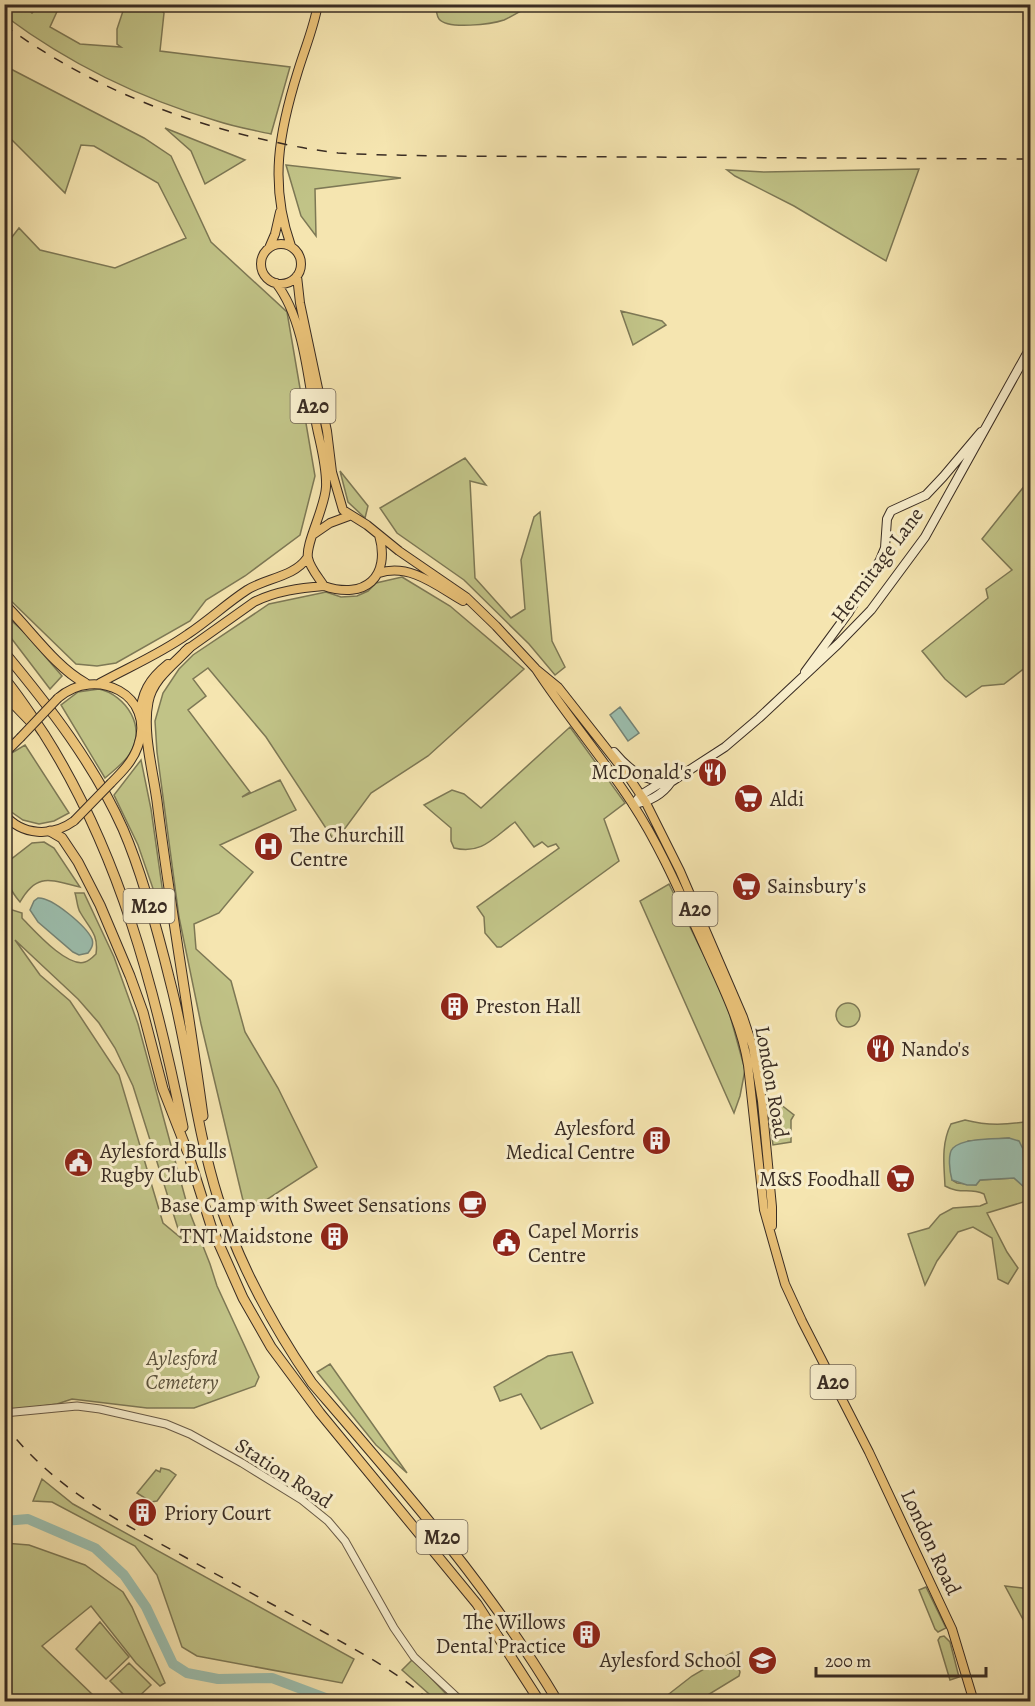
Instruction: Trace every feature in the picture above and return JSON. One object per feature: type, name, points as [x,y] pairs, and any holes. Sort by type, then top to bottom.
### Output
[{"type":"highway","points":[[4,604],[70,674],[84,684]]},
{"type":"highway","name":"M20","points":[[189,648],[157,681],[151,691],[147,710],[150,759],[208,1161]]},
{"type":"highway","name":"M20","points":[[4,654],[52,711],[94,776],[122,829],[142,882],[171,986],[208,1161],[228,1227],[245,1270],[294,1357],[312,1383],[465,1565],[513,1630],[558,1701]]},
{"type":"highway","name":"M20","points":[[4,678],[17,693],[46,738],[90,815],[138,942],[168,1053],[188,1153]]},
{"type":"highway","name":"M20","points":[[4,694],[46,738]]},
{"type":"highway","name":"M20","points":[[142,728],[150,759]]},
{"type":"highway","name":"M20","points":[[50,831],[62,838],[72,851],[104,915],[130,976],[143,1012],[163,1089],[188,1153],[220,1249],[243,1298],[281,1360],[302,1389],[477,1604],[540,1701]]},
{"type":"main road","points":[[291,246],[280,210],[278,191],[281,137],[298,72],[315,22],[318,4]]},
{"type":"main road","points":[[269,248],[279,244],[291,246],[296,250],[301,262],[297,276],[287,283],[276,283],[266,276],[263,270],[262,258],[275,234],[280,210]]},
{"type":"main road","name":"A20","points":[[297,276],[300,303],[327,431],[332,472],[343,510],[349,516]]},
{"type":"main road","name":"A20","points":[[276,283],[294,315],[326,474],[324,506],[314,534]]},
{"type":"main road","name":"Hermitage Lane","points":[[633,804],[735,740],[871,610],[925,537],[1030,348]]},
{"type":"main road","points":[[795,685],[849,612],[880,560],[885,548],[887,519],[891,511],[926,495],[992,418]]},
{"type":"main road","points":[[99,683],[162,651],[247,590],[291,572],[304,563],[314,534],[330,523],[349,516],[379,534],[383,550],[379,573],[368,584],[358,590],[347,591],[324,586],[290,590],[254,602],[158,672],[150,681],[142,698],[140,717]]},
{"type":"main road","name":"London Road","points":[[379,534],[399,551],[466,597],[536,669],[558,687],[643,799],[680,871],[743,1017],[753,1047],[762,1101],[772,1207],[772,1239]]},
{"type":"main road","points":[[307,558],[324,586]]},
{"type":"main road","name":"London Road","points":[[379,573],[389,569],[410,571],[479,610]]},
{"type":"main road","name":"London Road","points":[[536,669],[633,804],[671,872],[740,1027],[748,1065],[764,1210],[783,1276],[795,1306],[869,1452],[952,1629],[975,1701]]},
{"type":"main road","points":[[4,754],[58,698],[70,689],[84,684],[99,683],[116,688],[135,706],[140,717],[142,728],[135,754],[74,821],[61,829],[42,832],[27,830],[4,814]]},
{"type":"main road","points":[[594,732],[636,774],[650,780],[666,782]]},
{"type":"street","name":"Station Road","points":[[4,1413],[77,1406],[166,1424],[190,1434],[242,1463],[302,1500],[328,1521],[345,1541],[394,1628],[414,1657],[462,1701]]},
{"type":"green space","points":[[5,4],[25,5],[32,13],[39,5],[60,5],[50,27],[80,44],[121,47],[117,44],[117,29],[125,5],[156,5],[164,13],[160,51],[290,67],[271,134],[230,125],[189,112],[106,78],[54,49],[5,16]]},
{"type":"green space","points":[[490,4],[533,5],[504,20],[470,25],[444,22],[438,18],[436,10]]},
{"type":"green space","points":[[5,66],[144,138],[171,156],[211,242],[287,312],[315,476],[300,535],[245,576],[206,600],[190,621],[116,663],[97,666],[76,664],[5,595],[5,246],[19,228],[40,250],[115,268],[186,238],[158,183],[94,146],[81,145],[65,193],[5,133]]},
{"type":"green space","points":[[165,128],[245,160],[205,184],[191,151]]},
{"type":"green space","points":[[286,165],[401,178],[315,189],[316,236],[301,216]]},
{"type":"green space","points":[[919,169],[886,261],[794,206],[727,170],[764,172]]},
{"type":"green space","points":[[621,311],[662,321],[666,325],[633,345]]},
{"type":"green space","points":[[465,458],[486,485],[470,481],[475,578],[511,618],[525,609],[521,560],[534,517],[540,512],[552,641],[565,667],[555,675],[529,644],[464,580],[397,533],[380,508]]},
{"type":"green space","points":[[340,471],[368,506],[365,518],[348,502]]},
{"type":"green space","points":[[1030,479],[1030,664],[1004,684],[982,686],[966,697],[945,679],[922,651],[988,598],[986,589],[1012,570],[982,539]]},
{"type":"green space","points":[[402,577],[450,606],[524,669],[428,756],[371,793],[335,842],[266,737],[208,668],[193,679],[206,696],[188,710],[250,792],[242,797],[280,780],[296,810],[220,845],[253,872],[219,913],[194,924],[196,949],[231,981],[245,1032],[278,1088],[317,1167],[246,1213],[201,1024],[179,917],[155,721],[163,693],[179,669],[193,655],[269,604],[326,592],[341,597],[357,596],[368,591],[376,583]]},
{"type":"green space","points":[[4,614],[24,632],[62,676],[50,689],[5,630]]},
{"type":"green space","points":[[99,689],[109,692],[125,705],[135,724],[136,734],[129,755],[105,778],[61,705],[78,692]]},
{"type":"green space","points":[[570,727],[625,803],[604,819],[619,861],[501,947],[497,947],[485,933],[484,917],[477,907],[559,848],[556,844],[548,847],[542,842],[534,847],[515,822],[480,847],[464,850],[454,848],[451,841],[451,828],[424,805],[452,790],[464,794],[481,808]]},
{"type":"green space","points":[[25,745],[69,813],[54,821],[39,824],[23,820],[10,811],[5,802],[5,762],[10,754]]},
{"type":"green space","points":[[141,760],[151,809],[165,908],[160,909],[138,845],[114,795]]},
{"type":"green space","points":[[44,842],[54,848],[80,887],[52,881],[39,882],[26,892],[20,902],[9,884],[5,864],[32,843]]},
{"type":"green space","points":[[669,884],[726,1001],[745,1070],[734,1113],[640,901]]},
{"type":"green space","name":"Aylesford Cemetery","points":[[5,892],[9,909],[22,913],[22,918],[51,947],[78,962],[91,959],[96,954],[97,947],[95,936],[79,910],[75,893],[84,893],[114,957],[138,1024],[188,1208],[217,1286],[259,1377],[255,1386],[194,1408],[147,1408],[72,1399],[57,1404],[5,1411]],"holes":[[[15,940],[78,999],[99,1023],[115,1048],[133,1086],[181,1238],[163,1223],[119,1075],[70,1001],[40,975]]]},
{"type":"green space","points":[[848,1003],[857,1006],[860,1015],[857,1024],[848,1027],[839,1024],[836,1015],[839,1006]]},
{"type":"green space","points":[[780,1104],[794,1115],[791,1120],[791,1142],[773,1145],[769,1117]]},
{"type":"green space","points":[[965,1120],[998,1124],[1030,1121],[1030,1174],[1024,1170],[1023,1149],[1009,1138],[968,1141],[951,1169],[952,1180],[957,1183],[976,1185],[980,1180],[1014,1178],[1023,1186],[1030,1186],[1030,1200],[987,1213],[1018,1268],[1008,1284],[998,1279],[992,1238],[973,1227],[958,1232],[937,1261],[925,1285],[908,1234],[929,1228],[940,1215],[953,1208],[980,1206],[987,1203],[984,1194],[945,1186],[944,1154],[948,1132],[951,1124]]},
{"type":"green space","points":[[572,1352],[593,1403],[541,1429],[521,1394],[500,1401],[494,1387],[548,1356]]},
{"type":"green space","points":[[330,1364],[407,1473],[376,1445],[317,1372]]},
{"type":"green space","points":[[161,1468],[176,1475],[157,1501],[151,1502],[137,1493],[156,1470],[160,1472]]},
{"type":"green space","points":[[42,1479],[73,1504],[354,1659],[342,1683],[197,1656],[182,1647],[157,1575],[135,1546],[52,1502],[33,1501]]},
{"type":"green space","points":[[4,1543],[29,1545],[85,1565],[123,1592],[132,1607],[165,1683],[160,1686],[136,1663],[91,1606],[42,1646],[95,1697],[90,1701],[5,1701]]},
{"type":"green space","points":[[1005,1586],[1030,1589],[1030,1620],[1025,1623]]},
{"type":"green space","points":[[926,1587],[946,1628],[938,1632],[919,1590]]},
{"type":"green space","points":[[100,1622],[129,1657],[106,1679],[76,1649]]},
{"type":"green space","points":[[944,1636],[950,1642],[959,1677],[950,1680],[938,1640]]},
{"type":"green space","points":[[733,1652],[740,1672],[739,1676],[698,1701],[660,1701],[692,1676]]},
{"type":"green space","points":[[413,1659],[454,1701],[437,1701],[402,1670]]},
{"type":"green space","points":[[129,1663],[151,1685],[134,1701],[130,1701],[110,1681]]},
{"type":"shaded area","points":[[620,707],[639,733],[628,741],[610,715]]},
{"type":"shaded area","points":[[38,898],[60,907],[89,933],[93,941],[88,953],[79,955],[73,952],[38,922],[30,910]]},
{"type":"shaded area","points":[[1009,1138],[1019,1141],[1023,1149],[1024,1170],[1030,1174],[1030,1186],[1023,1186],[1014,1178],[980,1180],[976,1185],[967,1185],[952,1180],[950,1159],[953,1148],[964,1142]]},
{"type":"waterway","points":[[4,1521],[28,1519],[95,1548],[124,1575],[146,1607],[173,1664],[187,1673],[218,1679],[272,1678],[336,1702]]},
{"type":"railway","points":[[4,25],[63,63],[157,108],[223,129],[328,152],[434,156],[1030,159]]},
{"type":"railway","points":[[4,1424],[43,1466],[86,1500],[132,1528],[363,1654],[405,1681],[431,1702]]},
{"type":"place","name":"McDonald's","points":[[713,772]]},
{"type":"place","name":"Aldi","points":[[749,799]]},
{"type":"place","name":"The Churchill Centre","points":[[269,847]]},
{"type":"place","name":"Sainsbury's","points":[[746,886]]},
{"type":"place","name":"Preston Hall","points":[[454,1006]]},
{"type":"place","name":"Nando's","points":[[880,1049]]},
{"type":"place","name":"Aylesford Medical Centre","points":[[656,1140]]},
{"type":"place","name":"Aylesford Bulls Rugby Club","points":[[79,1163]]},
{"type":"place","name":"M&S Foodhall","points":[[901,1179]]},
{"type":"place","name":"Base Camp with Sweet Sensations","points":[[472,1205]]},
{"type":"place","name":"TNT Maidstone","points":[[334,1236]]},
{"type":"place","name":"Capel Morris Centre","points":[[507,1243]]},
{"type":"place","name":"Priory Court","points":[[143,1513]]},
{"type":"place","name":"The Willows Dental Practice","points":[[587,1634]]},
{"type":"place","name":"Aylesford School","points":[[762,1660]]}]
